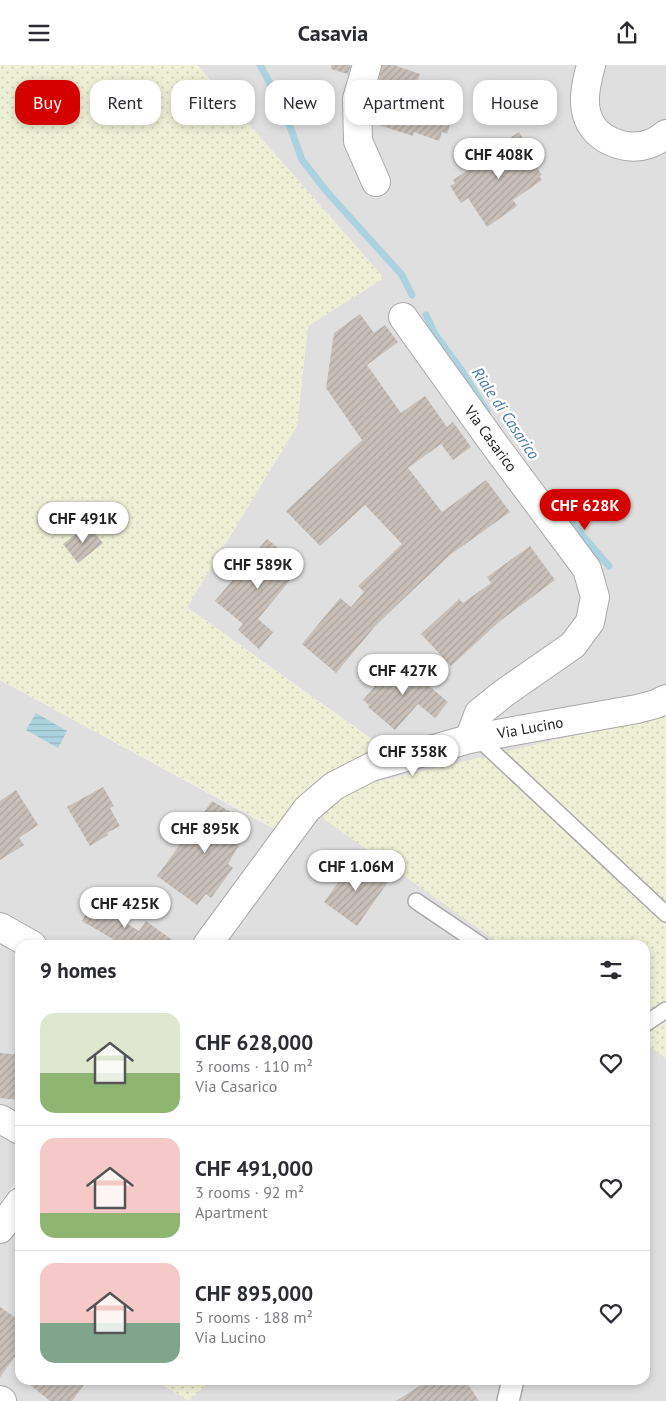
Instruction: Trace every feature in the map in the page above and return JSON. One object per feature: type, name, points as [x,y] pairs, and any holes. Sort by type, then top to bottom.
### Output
[{"type":"street","points":[[367,65],[357,99],[358,141],[376,182]]},
{"type":"street","points":[[591,65],[585,93],[586,112],[597,132],[612,142],[634,146],[649,143],[666,134]]},
{"type":"street","name":"Via Casarico","points":[[403,317],[587,569],[595,597],[590,623],[573,645],[504,693],[479,713],[473,739]]},
{"type":"street","name":"Via Lucino","points":[[211,940],[307,809],[334,786],[371,767],[473,739],[637,709],[666,699]]},
{"type":"street","points":[[0,927],[23,940]]},
{"type":"street","points":[[0,1119],[15,1127]]},
{"type":"street","points":[[0,1229],[15,1209]]},
{"type":"street","points":[[508,1401],[512,1385]]},
{"type":"lane","points":[[473,739],[666,914]]},
{"type":"lane","points":[[416,901],[474,940]]},
{"type":"lane","points":[[650,1021],[666,1010]]},
{"type":"shaded area","points":[[197,65],[666,65],[666,1401],[0,1401],[0,1207],[15,1187],[15,1385],[650,1385],[650,940],[198,940],[279,830],[305,791],[380,745],[187,607],[297,426],[308,326],[384,278],[250,125],[255,125],[255,80],[210,80]]},
{"type":"shaded area","points":[[0,680],[274,829],[193,940],[15,940],[15,1183],[0,1203]]},
{"type":"green space","points":[[0,65],[197,65],[210,80],[171,80],[171,125],[250,125],[384,278],[308,326],[297,426],[187,607],[380,746],[305,791],[279,830],[0,680]]},
{"type":"green space","points":[[666,714],[666,1058],[650,1047],[650,940],[495,940],[321,817],[354,787]]},
{"type":"green space","points":[[162,1385],[206,1385],[189,1401]]},
{"type":"water","points":[[36,713],[67,731],[58,748],[26,730]]},
{"type":"building","points":[[331,65],[351,65],[348,74],[331,69]]},
{"type":"building","points":[[382,65],[394,65],[420,74],[418,80],[379,80]]},
{"type":"building","points":[[379,125],[450,125],[447,134],[442,132],[439,141],[414,132],[413,136]]},
{"type":"building","points":[[519,132],[538,161],[531,159],[542,175],[539,176],[542,180],[513,200],[517,206],[487,227],[468,198],[461,203],[450,186],[455,183],[453,180],[499,149],[495,148]]},
{"type":"building","points":[[360,314],[374,333],[385,325],[398,342],[367,365],[401,413],[425,396],[447,427],[453,422],[471,447],[453,460],[441,444],[408,468],[442,512],[486,480],[510,512],[450,555],[377,624],[336,673],[302,644],[340,598],[351,607],[364,592],[358,586],[402,544],[365,505],[320,546],[286,511],[362,440],[326,388],[334,333]]},
{"type":"building","points":[[88,525],[103,543],[78,563],[63,544]]},
{"type":"building","points":[[267,539],[301,567],[258,619],[273,632],[259,649],[238,630],[243,624],[215,601]]},
{"type":"building","points":[[530,546],[555,580],[500,621],[451,666],[421,634],[459,599],[463,603],[491,583],[487,577]]},
{"type":"building","points":[[398,660],[448,702],[435,718],[418,704],[395,730],[368,707],[369,705],[363,700]]},
{"type":"building","points":[[103,787],[114,806],[110,808],[120,826],[90,846],[67,807]]},
{"type":"building","points":[[16,790],[38,825],[19,838],[24,845],[0,860],[0,801]]},
{"type":"building","points":[[212,801],[251,824],[228,864],[233,868],[211,898],[206,894],[197,905],[157,876]]},
{"type":"building","points":[[355,859],[388,882],[357,926],[324,902]]},
{"type":"building","points":[[93,903],[139,931],[146,921],[172,940],[114,940],[82,921]]},
{"type":"building","points":[[0,1053],[15,1054],[15,1100],[0,1098]]},
{"type":"building","points":[[0,1307],[15,1318],[15,1357],[0,1377]]},
{"type":"building","points":[[30,1385],[84,1385],[72,1401],[50,1401]]},
{"type":"building","points":[[421,1385],[468,1385],[479,1401],[396,1401]]},
{"type":"waterway","name":"Riale di Casarico","points":[[260,65],[283,107],[302,160],[328,193],[402,275],[412,295]]},
{"type":"waterway","name":"Riale di Casarico","points":[[426,315],[435,334],[462,371],[487,411]]},
{"type":"waterway","name":"Riale di Casarico","points":[[555,504],[609,566]]}]
